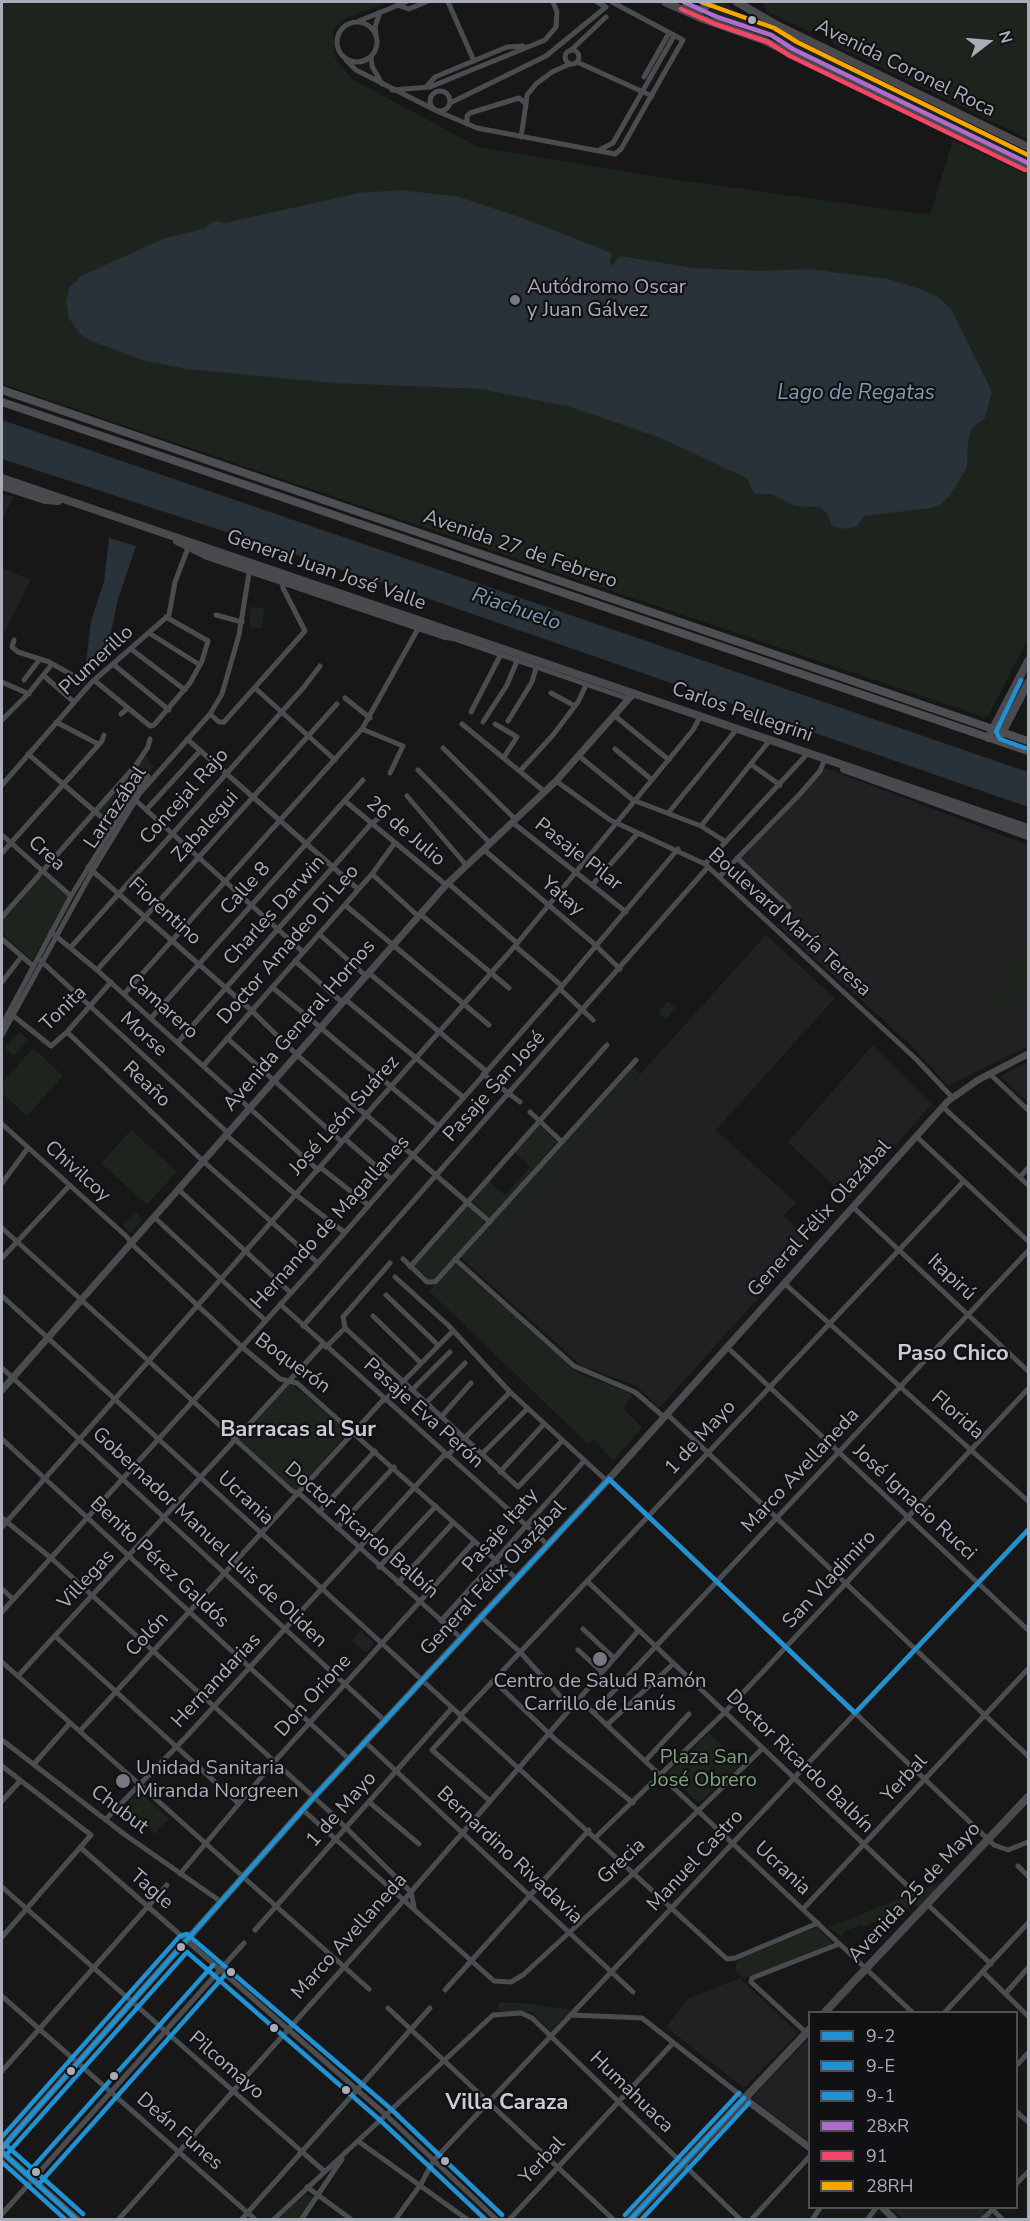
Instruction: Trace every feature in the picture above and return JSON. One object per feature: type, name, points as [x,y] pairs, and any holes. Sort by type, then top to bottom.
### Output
[{"type":"main road","points":[[668,3],[678,3],[698,10],[707,8],[712,2]]},
{"type":"main road","name":"Avenida Coronel Roca","points":[[737,2],[775,24],[1029,147]]},
{"type":"main road","name":"Avenida Coronel Roca","points":[[668,3],[703,19],[763,40],[1029,169]]},
{"type":"main road","name":"Avenida 27 de Febrero","points":[[2,390],[1029,741]]},
{"type":"main road","name":"Avenida 27 de Febrero","points":[[2,402],[1029,751]]},
{"type":"main road","name":"General Juan José Valle","points":[[2,478],[168,535],[250,566],[282,581],[448,637],[474,638]]},
{"type":"main road","name":"General Juan José Valle","points":[[2,486],[45,500],[70,501]]},
{"type":"main road","name":"General Juan José Valle","points":[[168,535],[188,548],[474,638],[632,696]]},
{"type":"main road","points":[[988,738],[1029,661]]},
{"type":"main road","points":[[998,741],[1029,683]]},
{"type":"main road","name":"Carlos Pellegrini","points":[[632,696],[737,729],[1029,828]]},
{"type":"main road","name":"Carlos Pellegrini","points":[[839,764],[854,775],[1029,836]]},
{"type":"main road","name":"Avenida 25 de Mayo","points":[[827,2011],[1029,1797]]},
{"type":"main road","points":[[630,2220],[808,2033]]},
{"type":"street","points":[[406,2],[350,23],[340,32],[337,45],[343,56],[356,70],[392,90],[468,125],[615,154],[621,149],[683,40],[612,2],[546,57],[450,103],[447,109],[436,110]]},
{"type":"street","points":[[397,5],[409,9],[426,2]]},
{"type":"street","points":[[448,2],[474,61]]},
{"type":"street","points":[[392,90],[426,87],[545,40],[553,33],[557,20],[552,2]]},
{"type":"street","points":[[591,19],[597,2],[606,7]]},
{"type":"street","points":[[380,12],[375,27],[376,47],[371,56],[372,66],[383,85]]},
{"type":"street","points":[[570,64],[565,57],[606,17]]},
{"type":"street","points":[[357,22],[369,26],[376,37]]},
{"type":"street","points":[[644,77],[672,34]]},
{"type":"street","points":[[596,151],[613,143],[672,34]]},
{"type":"street","points":[[426,87],[435,77],[507,46],[528,46]]},
{"type":"street","points":[[570,51],[578,54],[577,62]]},
{"type":"street","points":[[343,56],[354,62],[371,56]]},
{"type":"street","points":[[521,137],[527,95],[536,84],[552,72],[570,64],[577,62],[652,96]]},
{"type":"street","points":[[436,110],[430,102],[450,79]]},
{"type":"street","points":[[437,92],[447,94],[450,103]]},
{"type":"street","points":[[468,125],[466,116],[470,113],[519,98],[526,104]]},
{"type":"street","points":[[94,680],[150,726],[169,710],[185,690],[200,665],[208,641],[166,617],[172,609],[175,582],[188,548]]},
{"type":"street","name":"Larrazábal","points":[[2,1025],[113,827],[134,799],[210,714],[224,690],[242,622],[250,566]]},
{"type":"street","points":[[210,714],[219,722],[224,722],[305,631],[283,588],[282,581]]},
{"type":"street","points":[[216,615],[242,622]]},
{"type":"street","name":"Plumerillo","points":[[2,785],[94,680],[166,617]]},
{"type":"street","points":[[124,994],[362,729],[419,627]]},
{"type":"street","points":[[149,633],[200,665]]},
{"type":"street","name":"General Juan José Valle","points":[[448,637],[586,685],[632,696]]},
{"type":"street","points":[[14,640],[12,647],[22,654],[52,664],[83,681]]},
{"type":"street","points":[[131,649],[185,690]]},
{"type":"street","points":[[471,712],[500,656]]},
{"type":"street","points":[[24,680],[40,659]]},
{"type":"street","points":[[483,722],[507,685],[517,662]]},
{"type":"street","points":[[2,719],[28,694],[52,664]]},
{"type":"street","points":[[113,664],[169,710]]},
{"type":"street","name":"Concejal Rajo","points":[[71,947],[282,712],[320,666]]},
{"type":"street","points":[[508,721],[532,682],[536,668]]},
{"type":"street","points":[[44,676],[74,702]]},
{"type":"street","points":[[2,682],[28,694]]},
{"type":"street","points":[[521,770],[546,745],[575,706],[586,685]]},
{"type":"street","points":[[255,688],[335,759]]},
{"type":"street","points":[[551,693],[575,706]]},
{"type":"street","name":"Avenida General Hornos","points":[[2,1390],[447,884],[556,781],[632,696]]},
{"type":"street","points":[[345,698],[369,718]]},
{"type":"street","name":"Zabalegui","points":[[97,970],[337,704]]},
{"type":"street","points":[[121,714],[128,708]]},
{"type":"street","points":[[615,716],[669,760]]},
{"type":"street","name":"José León Suárez","points":[[3,1522],[80,1440],[491,974],[669,760],[693,730],[700,717]]},
{"type":"street","points":[[56,722],[98,744]]},
{"type":"street","points":[[462,724],[521,770],[545,792]]},
{"type":"street","points":[[495,724],[517,737],[504,757]]},
{"type":"street","points":[[362,729],[403,746],[390,773]]},
{"type":"street","points":[[669,812],[737,729]]},
{"type":"street","points":[[2,854],[104,735]]},
{"type":"street","points":[[2,917],[135,765],[148,747],[150,739]]},
{"type":"street","points":[[187,739],[358,889]]},
{"type":"street","points":[[701,826],[770,740]]},
{"type":"street","name":"Pasaje Pilar","points":[[443,748],[513,821],[626,912]]},
{"type":"street","points":[[615,749],[652,780]]},
{"type":"street","points":[[146,810],[200,751]]},
{"type":"street","name":"Pasaje San José","points":[[303,1326],[620,969],[726,842],[808,753]]},
{"type":"street","points":[[28,754],[113,827]]},
{"type":"street","points":[[579,756],[635,801],[701,826],[726,842]]},
{"type":"street","points":[[720,876],[799,795],[820,771],[825,759]]},
{"type":"street","points":[[752,765],[780,785]]},
{"type":"street","points":[[418,770],[490,843]]},
{"type":"street","name":"Larrazábal","points":[[54,933],[71,896],[148,777]]},
{"type":"street","name":"Calle 8","points":[[151,1018],[363,780]]},
{"type":"street","name":"Boulevard María Teresa","points":[[556,781],[610,820],[678,849],[707,865],[916,1059],[952,1097]]},
{"type":"street","points":[[407,796],[466,865]]},
{"type":"street","name":"Charles Darwin","points":[[178,1042],[371,824],[384,814],[376,798]]},
{"type":"street","points":[[134,799],[303,952]]},
{"type":"street","name":"26 de Julio","points":[[345,801],[394,844],[447,884],[516,945],[593,1020]]},
{"type":"street","points":[[593,884],[638,833]]},
{"type":"street","name":"Crea","points":[[2,834],[71,896]]},
{"type":"street","name":"Doctor Amadeo Di Leo","points":[[204,1065],[372,874],[394,844]]},
{"type":"street","name":"Yatay","points":[[483,849],[596,945],[620,969]]},
{"type":"street","name":"Hernando de Magallanes","points":[[2,1612],[318,1263],[561,987],[678,849]]},
{"type":"street","points":[[737,858],[789,907]]},
{"type":"street","name":"Fiorentino","points":[[91,868],[251,1010],[297,1055],[490,1222]]},
{"type":"street","points":[[372,874],[509,988]]},
{"type":"street","points":[[345,905],[489,1024]]},
{"type":"street","name":"Camarero","points":[[54,933],[319,1168],[368,1205]]},
{"type":"street","points":[[319,934],[440,1032],[508,1094],[520,1102]]},
{"type":"street","points":[[2,939],[33,966]]},
{"type":"street","points":[[2,981],[22,956]]},
{"type":"street","name":"Larrazábal","points":[[2,1035],[33,966],[39,960]]},
{"type":"street","name":"Morse","points":[[39,960],[227,1134]]},
{"type":"street","points":[[295,961],[463,1097]]},
{"type":"street","name":"Tonita","points":[[10,1014],[49,1046],[67,1032],[111,982]]},
{"type":"street","points":[[272,987],[438,1126]]},
{"type":"street","name":"Reaño","points":[[67,1032],[203,1161],[318,1263]]},
{"type":"street","points":[[227,1038],[344,1141],[391,1179]]},
{"type":"street","points":[[410,1267],[607,1045]]},
{"type":"street","name":"General Félix Olazábal","points":[[2,2150],[220,1901],[480,1616],[608,1480],[952,1097],[1029,1054]]},
{"type":"street","points":[[402,1259],[432,1283],[636,1060]]},
{"type":"street","points":[[990,1074],[1029,1110]]},
{"type":"street","points":[[943,1107],[1029,1185]]},
{"type":"street","points":[[530,1112],[562,1142]]},
{"type":"street","name":"Chivilcoy","points":[[2,1124],[131,1243]]},
{"type":"street","points":[[227,1134],[295,1194],[344,1232]]},
{"type":"street","points":[[916,1137],[1029,1241]]},
{"type":"street","points":[[2,1182],[28,1148]]},
{"type":"street","points":[[1020,1177],[1029,1168]]},
{"type":"street","name":"1 de Mayo","points":[[490,1801],[432,1750],[646,1517],[964,1181]]},
{"type":"street","points":[[2,1258],[69,1185]]},
{"type":"street","points":[[179,1190],[291,1293]]},
{"type":"street","name":"Itapirú","points":[[853,1207],[1029,1371]]},
{"type":"street","points":[[154,1217],[266,1320]]},
{"type":"street","name":"Doctor Ricardo Balbín","points":[[2,1227],[192,1401],[461,1638]]},
{"type":"street","name":"Boquerón","points":[[131,1243],[241,1346],[280,1379],[297,1383],[517,1578]]},
{"type":"street","name":"Marco Avellaneda","points":[[595,1711],[1029,1251]]},
{"type":"street","points":[[455,1259],[574,1366],[635,1392],[665,1416],[777,1518],[1029,1756]]},
{"type":"street","points":[[390,1263],[342,1319],[345,1328],[520,1488],[562,1441]]},
{"type":"street","points":[[395,1277],[453,1331],[527,1409],[608,1480],[988,1840],[1002,1850],[1029,1842]]},
{"type":"street","name":"Florida","points":[[784,1283],[1029,1501]]},
{"type":"street","points":[[386,1295],[438,1345]]},
{"type":"street","name":"Ucrania","points":[[2,1296],[422,1681]]},
{"type":"street","name":"Pasaje Eva Perón","points":[[280,1304],[384,1400],[548,1545]]},
{"type":"street","points":[[373,1316],[421,1363]]},
{"type":"street","name":"Villegas","points":[[18,1676],[289,1381],[345,1328]]},
{"type":"street","name":"Colón","points":[[80,1731],[354,1432],[453,1331]]},
{"type":"street","name":"José Ignacio Rucci","points":[[727,1347],[1029,1630]]},
{"type":"street","points":[[412,1390],[450,1352]]},
{"type":"street","points":[[426,1403],[465,1364]]},
{"type":"street","name":"Gobernador Manuel Luis de Oliden","points":[[2,1368],[385,1721]]},
{"type":"street","points":[[441,1418],[471,1383]]},
{"type":"street","name":"San Vladimiro","points":[[596,1837],[662,1775],[786,1649],[1029,1389]]},
{"type":"street","name":"Hernandarias","points":[[106,1819],[177,1746],[414,1487],[510,1392]]},
{"type":"street","points":[[482,1454],[527,1409]]},
{"type":"street","points":[[500,1472],[544,1424]]},
{"type":"street","name":"Benito Pérez Galdós","points":[[2,1439],[349,1759]]},
{"type":"street","points":[[319,1512],[375,1451]]},
{"type":"street","name":"Pasaje Itaty","points":[[441,1621],[584,1461]]},
{"type":"street","points":[[337,1528],[394,1467]]},
{"type":"street","points":[[379,1567],[436,1506]]},
{"type":"street","points":[[3,1522],[51,1558],[314,1797],[411,1892],[414,1907]]},
{"type":"street","points":[[398,1583],[453,1523]]},
{"type":"street","name":"Manuel Castro","points":[[395,2220],[434,2160],[1029,1530]]},
{"type":"street","name":"Don Orione","points":[[180,1874],[274,1762],[474,1542]]},
{"type":"street","name":"Doctor Ricardo Balbín","points":[[587,1581],[912,1890]]},
{"type":"street","points":[[2,1589],[13,1599]]},
{"type":"street","points":[[480,1616],[520,1652],[572,1708]]},
{"type":"street","points":[[583,1629],[614,1658]]},
{"type":"street","name":"Marco Avellaneda","points":[[118,2220],[404,1900],[638,1631]]},
{"type":"street","points":[[55,1636],[238,1803]]},
{"type":"street","points":[[578,1650],[602,1672]]},
{"type":"street","points":[[2,1663],[275,1908],[369,1989]]},
{"type":"street","points":[[608,1724],[673,1664]]},
{"type":"street","name":"Yerbal","points":[[803,1909],[1029,1669]]},
{"type":"street","points":[[422,1681],[589,1830],[728,1959],[818,1923]]},
{"type":"street","points":[[494,1681],[550,1734],[633,1803]]},
{"type":"street","name":"Ucrania","points":[[579,1699],[595,1711],[910,2011]]},
{"type":"street","name":"1 de Mayo","points":[[255,1930],[452,1708]]},
{"type":"street","points":[[646,1760],[689,1714]]},
{"type":"street","points":[[34,1764],[70,1723]]},
{"type":"street","name":"Chubut","points":[[2,1740],[180,1874],[220,1901]]},
{"type":"street","name":"Bernardino Rivadavia","points":[[365,1742],[633,1992]]},
{"type":"street","name":"Grecia","points":[[471,1961],[494,1981],[511,1982],[519,1978],[635,1872],[763,1748]]},
{"type":"street","name":"Chubut","points":[[2,1766],[91,1833],[81,1848]]},
{"type":"street","points":[[2,1802],[21,1780]]},
{"type":"street","points":[[369,1802],[419,1844]]},
{"type":"street","points":[[303,1810],[414,1907],[471,1961]]},
{"type":"street","points":[[445,1990],[589,1830]]},
{"type":"street","points":[[2,1937],[81,1848]]},
{"type":"street","name":"Tagle","points":[[81,1848],[386,2115],[497,2220]]},
{"type":"street","points":[[1018,1866],[1029,1876]]},
{"type":"street","points":[[2,2072],[167,1886]]},
{"type":"street","name":"Pilcomayo","points":[[2,1887],[324,2171]]},
{"type":"street","points":[[927,1904],[991,1964]]},
{"type":"street","points":[[947,2011],[1029,1923]]},
{"type":"street","points":[[2,2214],[244,1943]]},
{"type":"street","points":[[808,2033],[751,1982],[752,1978],[839,1944]]},
{"type":"street","points":[[1005,1994],[1029,1968]]},
{"type":"street","points":[[983,1972],[1029,2016]]},
{"type":"street","name":"Deán Funes","points":[[2,1996],[256,2220]]},
{"type":"street","points":[[388,2008],[446,2059],[614,2220]]},
{"type":"street","points":[[241,2220],[430,2008]]},
{"type":"street","name":"Humahuaca","points":[[446,2059],[495,2014],[526,2014],[741,2220]]},
{"type":"street","points":[[572,2015],[639,2017],[808,2146]]},
{"type":"street","name":"Yerbal","points":[[509,2220],[673,2043]]},
{"type":"street","points":[[1018,2065],[1029,2053]]},
{"type":"street","points":[[273,2220],[446,2059]]},
{"type":"street","points":[[358,2141],[468,2220]]},
{"type":"street","points":[[2,2150],[78,2220]]},
{"type":"street","points":[[301,2220],[343,2156]]},
{"type":"street","points":[[751,2220],[808,2158]]},
{"type":"street","points":[[1018,2183],[1029,2172]]},
{"type":"street","points":[[307,2187],[352,2220]]},
{"type":"street","points":[[884,2209],[895,2220]]},
{"type":"shaded area","points":[[2,494],[14,497],[2,519]]},
{"type":"shaded area","points":[[2,568],[31,580],[2,637]]},
{"type":"shaded area","points":[[825,768],[1028,845],[1028,1046],[948,1086],[910,1044],[777,924],[790,909],[737,860]]},
{"type":"shaded area","points":[[766,935],[835,998],[716,1130],[796,1203],[783,1216],[807,1237],[808,1243],[661,1406],[657,1406],[637,1386],[582,1366],[470,1266],[470,1263]]},
{"type":"shaded area","points":[[873,1045],[932,1104],[848,1199],[788,1142]]},
{"type":"shaded area","points":[[1028,1062],[1028,1103],[1000,1076]]},
{"type":"shaded area","points":[[361,1631],[374,1643],[366,1653],[352,1641]]},
{"type":"shaded area","points":[[740,1978],[798,2033],[744,2088],[666,2027],[689,1998]]},
{"type":"shaded area","points":[[806,2041],[808,2042],[808,2141],[752,2098]]},
{"type":"shaded area","points":[[892,2209],[983,2209],[996,2219],[903,2219]]},
{"type":"green space","name":"Autódromo Oscar y Juan Gálvez","points":[[2,2],[389,2],[342,20],[333,30],[335,58],[352,79],[478,147],[678,180],[930,215],[953,140],[1028,175],[1028,639],[988,716],[984,717],[2,384]]},
{"type":"green space","points":[[716,2],[724,2],[741,15],[779,35],[1028,155],[1028,162],[795,48],[774,35],[709,12]]},
{"type":"green space","points":[[759,2],[1028,2],[1028,139],[835,45],[831,40],[833,33],[828,39],[823,37],[827,29],[810,32],[766,11],[764,4]]},
{"type":"green space","points":[[251,607],[264,608],[262,628],[249,627]]},
{"type":"green space","points":[[1028,668],[1028,676],[1003,722],[1002,720]]},
{"type":"green space","points":[[146,756],[154,767],[129,793],[111,821],[98,811]]},
{"type":"green space","points":[[42,875],[67,893],[69,898],[32,960],[2,933],[2,921]]},
{"type":"green space","points":[[1028,947],[1028,997],[1015,1004],[1001,977]]},
{"type":"green space","points":[[996,985],[1008,1008],[990,1017],[982,1000]]},
{"type":"green space","points":[[668,1001],[676,1007],[666,1020],[658,1013]]},
{"type":"green space","points":[[19,1032],[28,1040],[14,1056],[5,1048]]},
{"type":"green space","points":[[33,1048],[63,1076],[27,1116],[2,1093],[2,1083]]},
{"type":"green space","points":[[633,1067],[640,1074],[470,1263],[470,1266],[460,1257]]},
{"type":"green space","points":[[539,1125],[557,1142],[490,1218],[472,1201],[489,1181],[505,1195],[530,1167],[515,1152]]},
{"type":"green space","points":[[131,1130],[177,1171],[147,1205],[101,1163]]},
{"type":"green space","points":[[468,1205],[483,1219],[483,1225],[434,1280],[429,1281],[413,1267]]},
{"type":"green space","points":[[135,1212],[143,1219],[131,1233],[123,1225]]},
{"type":"green space","points":[[455,1263],[578,1373],[632,1394],[624,1410],[642,1427],[613,1461],[594,1439],[589,1445],[429,1291]]},
{"type":"green space","points":[[291,1383],[348,1432],[296,1491],[239,1440]]},
{"type":"green space","name":"Plaza San José Obrero","points":[[709,1733],[742,1764],[699,1803],[668,1773]]},
{"type":"green space","points":[[139,1791],[169,1819],[155,1834],[125,1806]]},
{"type":"green space","points":[[944,1881],[918,1908],[915,1905],[863,1927],[860,1925],[844,1932],[842,1938],[830,1927]]},
{"type":"green space","points":[[817,1927],[833,1944],[750,1977],[742,1978],[736,1972],[736,1963],[741,1958]]},
{"type":"green space","points":[[499,2003],[524,2003],[572,2010],[550,2030],[532,2012],[498,2011]]},
{"type":"green space","points":[[306,2194],[312,2195],[312,2199],[298,2219],[277,2220]]},
{"type":"water","name":"Lago de Regatas","points":[[401,190],[459,197],[522,218],[612,253],[610,262],[612,266],[620,256],[693,268],[761,271],[809,269],[887,279],[921,289],[938,297],[951,309],[992,392],[985,418],[972,428],[968,440],[967,467],[950,495],[940,505],[864,516],[856,527],[844,529],[832,526],[827,514],[820,507],[795,506],[772,494],[754,494],[747,478],[658,437],[571,407],[481,389],[334,383],[186,369],[142,360],[89,340],[80,334],[69,318],[66,302],[70,287],[81,276],[165,238],[204,229],[214,221],[225,223],[359,193]]},
{"type":"water","name":"Riachuelo","points":[[2,420],[1028,772],[1028,807],[386,584],[2,459]]},
{"type":"water","points":[[109,538],[136,546],[118,599],[109,642],[86,663],[91,621],[104,582]]},
{"type":"transit line","name":"28xR","points":[[684,2],[717,17],[771,35],[793,49],[1028,163]]},
{"type":"transit line","name":"28RH","points":[[701,2],[774,28],[797,42],[1028,155]]},
{"type":"transit line","name":"91","points":[[681,9],[715,24],[768,42],[790,56],[1025,170]]},
{"type":"transit line","name":"9-E","points":[[1021,680],[996,732],[1000,739],[1025,748]]},
{"type":"transit line","name":"9-2","points":[[609,1479],[855,1713]]},
{"type":"transit line","name":"9-2","points":[[2,2148],[314,1797],[609,1479]]},
{"type":"transit line","name":"9-2","points":[[855,1713],[1028,1530]]},
{"type":"transit line","name":"9-1","points":[[2,2137],[180,1936],[187,1934],[391,2109],[502,2215]]},
{"type":"transit line","name":"9-E","points":[[8,2153],[187,1952],[381,2121],[486,2220]]},
{"type":"transit line","name":"9-1","points":[[27,2174],[213,1965]]},
{"type":"transit line","name":"9-E","points":[[39,2184],[225,1975]]},
{"type":"transit line","name":"9-1","points":[[625,2215],[739,2093]]},
{"type":"transit line","name":"9-2","points":[[630,2220],[744,2098]]},
{"type":"transit line","name":"9-E","points":[[641,2220],[749,2103]]},
{"type":"transit line","name":"9-1","points":[[7,2146],[83,2214]]},
{"type":"transit line","name":"9-2","points":[[2,2152],[77,2220]]},
{"type":"transit line","name":"9-E","points":[[2,2162],[66,2220]]},
{"type":"place","name":"Autódromo Oscar y Juan Gálvez","points":[[515,300]]},
{"type":"place","name":"Centro de Salud Ramón Carrillo de Lanús","points":[[600,1659]]},
{"type":"place","name":"Unidad Sanitaria Miranda Norgreen","points":[[123,1781]]},
{"type":"district","name":"Paso Chico","points":[[953,1355]]},
{"type":"district","name":"Barracas al Sur","points":[[298,1431]]},
{"type":"district","name":"Villa Caraza","points":[[507,2104]]}]
